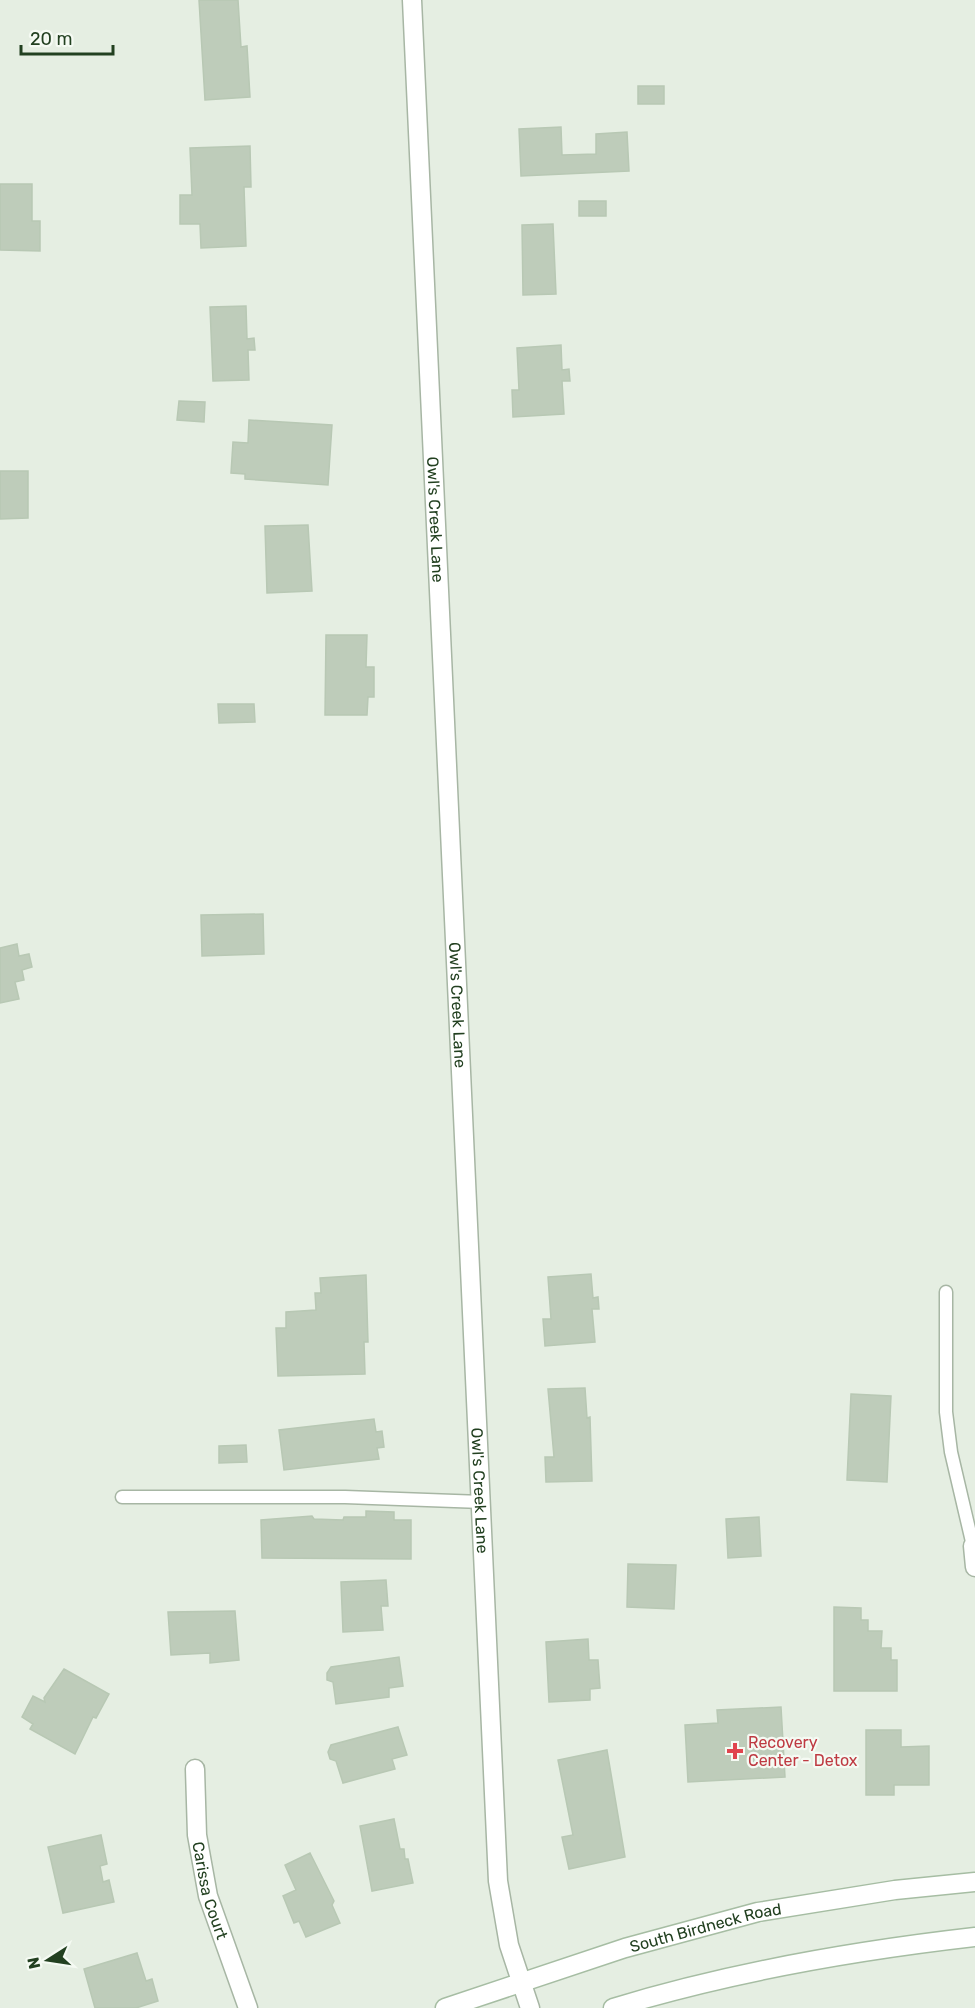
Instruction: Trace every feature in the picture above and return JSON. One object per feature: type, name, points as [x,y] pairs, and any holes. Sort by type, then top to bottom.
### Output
[{"type":"street","name":"Owl's Creek Lane","points":[[412,0],[483,1502],[498,1881],[509,1945],[530,2008]]},
{"type":"street","points":[[973,1545],[975,1568]]},
{"type":"street","name":"Carissa Court","points":[[195,1768],[197,1835],[207,1896],[249,2008]]},
{"type":"street","name":"South Birdneck Road","points":[[445,2008],[625,1948],[758,1912],[895,1890],[975,1882]]},
{"type":"street","points":[[613,2008],[774,1966],[850,1953],[975,1937]]},
{"type":"lane","points":[[946,1292],[946,1412],[951,1452],[973,1545]]},
{"type":"lane","points":[[122,1497],[345,1497],[483,1502]]},
{"type":"building","points":[[199,0],[238,0],[241,47],[247,46],[250,97],[205,100]]},
{"type":"building","points":[[638,86],[664,86],[664,104],[638,104]]},
{"type":"building","points":[[561,127],[562,155],[596,154],[596,134],[627,132],[629,171],[521,176],[519,129]]},
{"type":"building","points":[[250,146],[251,187],[244,187],[246,246],[201,248],[200,224],[180,224],[180,195],[192,195],[190,148]]},
{"type":"building","points":[[0,184],[32,184],[32,221],[40,221],[40,251],[0,250]]},
{"type":"building","points":[[579,201],[606,201],[606,216],[579,216]]},
{"type":"building","points":[[553,224],[556,294],[523,295],[522,225]]},
{"type":"building","points":[[246,306],[247,339],[254,338],[255,350],[248,350],[249,380],[213,381],[210,307]]},
{"type":"building","points":[[561,345],[562,370],[569,369],[570,381],[562,381],[564,414],[513,417],[512,390],[519,390],[517,348]]},
{"type":"building","points":[[179,401],[205,402],[204,422],[177,420]]},
{"type":"building","points":[[249,420],[332,425],[328,485],[245,479],[245,474],[231,473],[233,442],[248,443]]},
{"type":"building","points":[[0,471],[28,471],[28,518],[0,519]]},
{"type":"building","points":[[308,525],[312,591],[267,593],[265,526]]},
{"type":"building","points":[[326,635],[367,635],[366,667],[374,667],[374,697],[368,697],[367,715],[325,715]]},
{"type":"building","points":[[218,704],[254,704],[255,722],[219,723]]},
{"type":"building","points":[[263,914],[264,954],[202,956],[201,915]]},
{"type":"building","points":[[17,944],[19,956],[29,954],[32,967],[22,970],[24,980],[15,982],[19,999],[0,1003],[0,948]]},
{"type":"building","points":[[591,1274],[593,1298],[598,1297],[599,1309],[592,1309],[595,1342],[545,1346],[543,1319],[551,1319],[548,1277]]},
{"type":"building","points":[[366,1275],[368,1342],[364,1342],[365,1374],[278,1376],[276,1328],[286,1328],[286,1312],[316,1310],[315,1293],[321,1293],[320,1278]]},
{"type":"building","points":[[585,1388],[587,1418],[590,1417],[592,1481],[546,1482],[545,1457],[554,1457],[548,1389]]},
{"type":"building","points":[[851,1394],[891,1396],[887,1482],[847,1480]]},
{"type":"building","points":[[374,1419],[376,1432],[382,1431],[384,1447],[377,1448],[379,1459],[284,1470],[279,1430]]},
{"type":"building","points":[[246,1445],[247,1462],[219,1463],[219,1446]]},
{"type":"building","points":[[366,1511],[394,1512],[394,1520],[411,1520],[411,1559],[262,1558],[261,1520],[312,1516],[314,1519],[343,1520],[344,1517],[366,1517]]},
{"type":"building","points":[[759,1517],[761,1556],[728,1558],[726,1519]]},
{"type":"building","points":[[628,1564],[676,1565],[674,1609],[627,1607]]},
{"type":"building","points":[[386,1580],[388,1606],[381,1606],[383,1630],[343,1632],[341,1582]]},
{"type":"building","points":[[834,1607],[861,1608],[861,1620],[868,1620],[868,1631],[882,1631],[881,1648],[891,1648],[891,1660],[897,1660],[897,1691],[834,1691]]},
{"type":"building","points":[[235,1611],[239,1660],[210,1663],[210,1653],[171,1655],[168,1612]]},
{"type":"building","points":[[588,1639],[589,1660],[598,1660],[600,1688],[590,1689],[590,1700],[549,1702],[546,1642]]},
{"type":"building","points":[[399,1657],[403,1686],[389,1688],[389,1697],[336,1704],[333,1682],[327,1680],[327,1673],[331,1667]]},
{"type":"building","points":[[64,1669],[109,1694],[96,1718],[93,1717],[75,1754],[30,1729],[33,1724],[22,1717],[33,1696],[45,1702],[44,1698]]},
{"type":"building","name":"Recovery Center - Detox","points":[[781,1707],[785,1777],[688,1782],[685,1725],[718,1723],[717,1710]]},
{"type":"building","points":[[398,1727],[407,1755],[392,1759],[395,1769],[343,1783],[336,1761],[330,1759],[328,1752],[331,1745]]},
{"type":"building","points":[[866,1730],[901,1730],[901,1747],[929,1746],[929,1785],[894,1785],[894,1795],[866,1795]]},
{"type":"building","points":[[607,1750],[625,1857],[569,1869],[562,1837],[573,1835],[558,1760]]},
{"type":"building","points":[[394,1819],[400,1849],[404,1849],[405,1859],[408,1859],[413,1883],[372,1891],[360,1826]]},
{"type":"building","points":[[101,1835],[107,1864],[100,1866],[103,1882],[109,1880],[114,1902],[63,1913],[48,1847]]},
{"type":"building","points":[[310,1853],[334,1901],[332,1905],[340,1923],[306,1937],[299,1921],[294,1923],[283,1896],[296,1890],[285,1865]]},
{"type":"building","points":[[137,1953],[146,1981],[152,1979],[158,2001],[136,2008],[95,2008],[84,1969]]},
{"type":"place","name":"Recovery Center - Detox","points":[[735,1751]]}]
